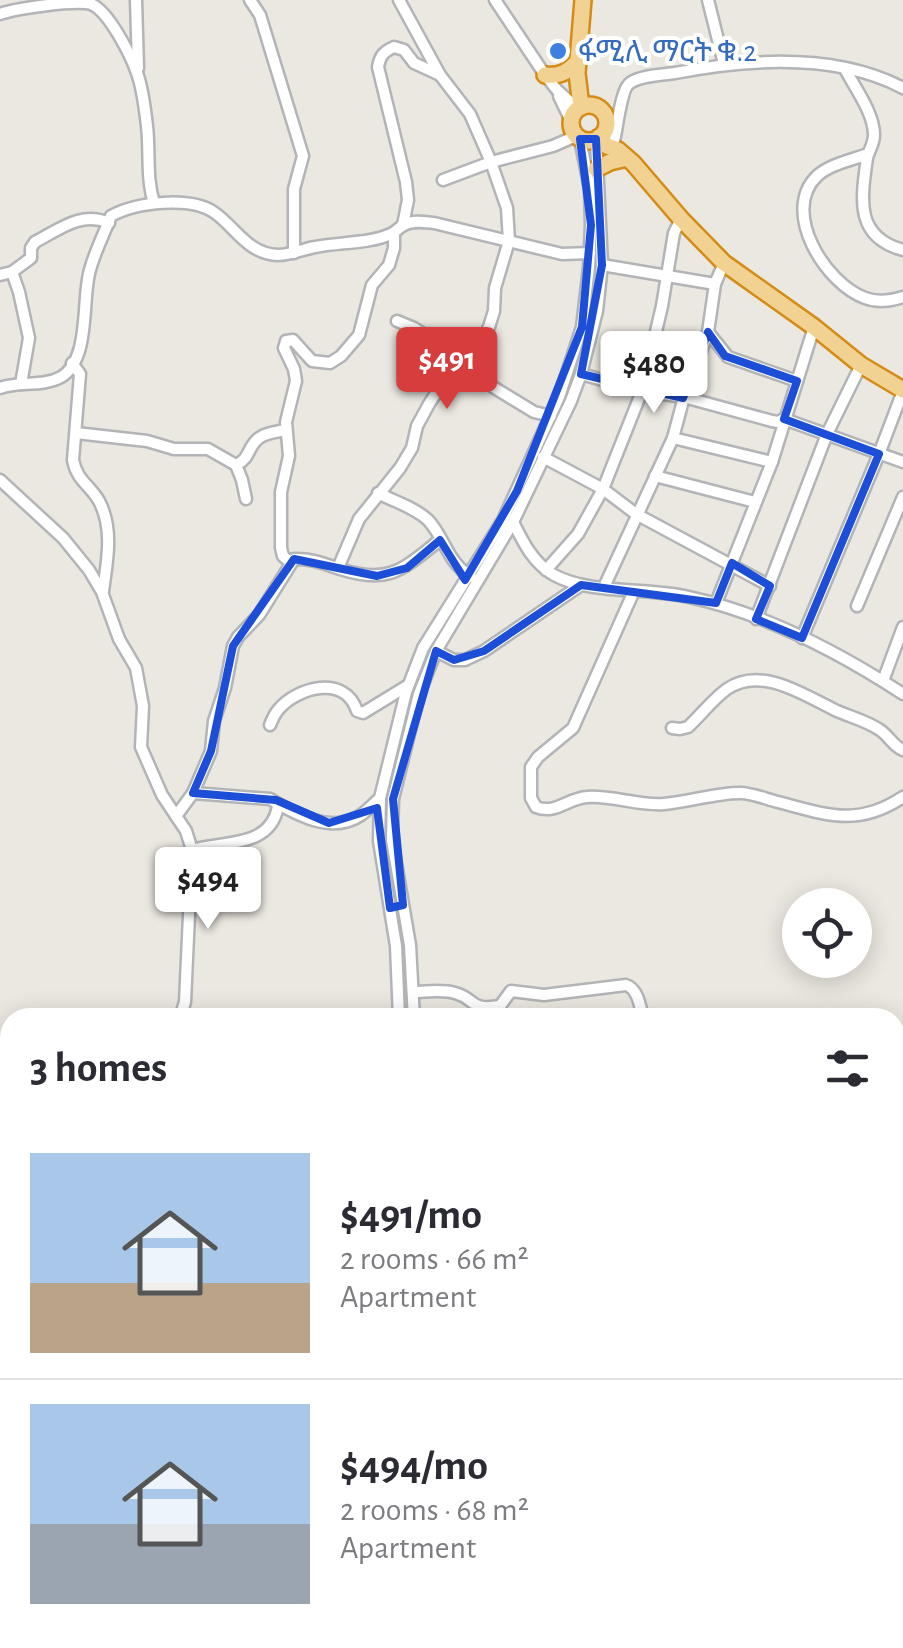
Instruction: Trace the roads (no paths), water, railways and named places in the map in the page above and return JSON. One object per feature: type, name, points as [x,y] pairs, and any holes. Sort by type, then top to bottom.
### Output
[{"type":"highway","points":[[583,0],[578,67],[595,131],[610,162],[596,170]]},
{"type":"highway","points":[[545,76],[578,67]]},
{"type":"highway","points":[[595,131],[724,263],[861,366],[903,390]]},
{"type":"street","points":[[136,0],[138,74],[147,126],[148,185],[154,203]]},
{"type":"street","points":[[250,0],[260,14],[303,156],[294,188],[294,253]]},
{"type":"street","points":[[338,568],[359,519],[400,468],[412,448],[416,426],[440,388],[477,350],[494,311],[495,288],[509,241],[507,208],[470,114],[440,75],[399,0]]},
{"type":"street","points":[[399,1008],[396,946],[379,842],[380,798],[408,685],[422,648],[446,621],[512,522],[571,401],[597,311],[602,265],[595,131],[545,76],[495,0]]},
{"type":"street","points":[[708,0],[724,64]]},
{"type":"street","points":[[0,14],[18,4],[89,2],[101,10],[117,32],[138,74]]},
{"type":"street","points":[[291,564],[283,556],[280,537],[281,492],[289,456],[286,422],[296,382],[284,348],[286,341],[293,340],[312,361],[330,363],[360,335],[372,285],[389,265],[408,200],[379,60],[384,51],[394,47],[404,50],[414,63],[440,75]]},
{"type":"street","points":[[473,578],[552,416],[582,327],[590,253],[595,131],[627,84],[724,64],[770,62],[866,72],[903,88]]},
{"type":"street","points":[[845,70],[873,128],[864,202],[869,228],[882,242],[903,250]]},
{"type":"street","points":[[443,180],[595,131]]},
{"type":"street","points":[[868,154],[818,176],[810,187],[804,222],[821,262],[848,288],[876,302],[903,298]]},
{"type":"street","points":[[0,388],[50,382],[65,375],[78,352],[87,309],[88,275],[112,216],[154,203],[192,204],[211,210],[245,243],[278,255],[368,240],[415,222],[434,223],[562,254],[590,253]]},
{"type":"street","points":[[21,384],[29,338],[19,292],[6,273],[31,258],[30,248],[35,242],[80,219],[95,217],[109,223]]},
{"type":"street","points":[[546,570],[578,534],[603,489],[642,391],[674,233],[681,219]]},
{"type":"street","points":[[604,587],[673,438],[708,332],[715,284],[724,263]]},
{"type":"street","points":[[602,265],[715,284]]},
{"type":"street","points":[[397,321],[448,349],[494,387],[534,412],[552,416]]},
{"type":"street","points":[[716,604],[772,462],[814,327]]},
{"type":"street","points":[[708,332],[728,357],[796,381]]},
{"type":"street","points":[[417,374],[448,349]]},
{"type":"street","points":[[72,363],[80,374],[74,468],[99,501],[107,525],[102,592]]},
{"type":"street","points":[[756,619],[827,434],[861,366]]},
{"type":"street","points":[[581,374],[772,422],[784,420],[903,462]]},
{"type":"street","points":[[802,638],[903,390]]},
{"type":"street","points":[[236,465],[242,464],[260,437],[286,430]]},
{"type":"street","points":[[76,433],[174,449],[208,449],[236,465],[246,499]]},
{"type":"street","points":[[673,438],[772,462]]},
{"type":"street","points":[[543,457],[603,489],[636,514],[770,586]]},
{"type":"street","points":[[656,476],[755,502]]},
{"type":"street","points":[[0,480],[63,538],[89,570],[136,668],[143,706],[141,748],[189,841],[183,1008]]},
{"type":"street","points":[[378,493],[429,521],[457,568],[473,578]]},
{"type":"street","points":[[857,606],[903,497]]},
{"type":"street","points":[[512,522],[537,563],[557,576],[582,585],[662,591],[716,604],[802,638],[903,694]]},
{"type":"street","points":[[176,816],[193,793],[210,751],[233,646],[260,615],[294,559],[307,558],[377,576],[407,568],[440,540]]},
{"type":"street","points":[[436,651],[454,660],[466,660],[503,640],[582,585]]},
{"type":"street","points":[[634,590],[574,728],[531,767],[531,798],[536,807],[557,808],[584,797],[660,804],[743,792],[813,811],[856,817],[888,807],[903,797]]},
{"type":"street","points":[[414,1008],[410,945],[392,840],[394,800],[419,694],[446,621]]},
{"type":"street","points":[[883,681],[903,627]]},
{"type":"street","points":[[672,728],[688,727],[732,686],[752,680],[766,681],[784,685],[868,722],[903,750]]},
{"type":"street","points":[[270,724],[278,709],[296,696],[324,687],[346,693],[354,701],[356,711],[364,713],[408,685]]},
{"type":"street","points":[[193,793],[270,799],[314,820],[342,824],[360,816],[380,798]]},
{"type":"street","points":[[189,841],[255,838],[270,828],[278,806]]},
{"type":"street","points":[[390,908],[403,905]]},
{"type":"street","points":[[413,992],[458,993],[476,1006],[488,1008],[500,1006],[511,992],[544,995],[626,986],[632,987],[640,1008]]},
{"type":"place","name":"ፋሚሊ ማርት ቁ.2","points":[[558,51]]}]
